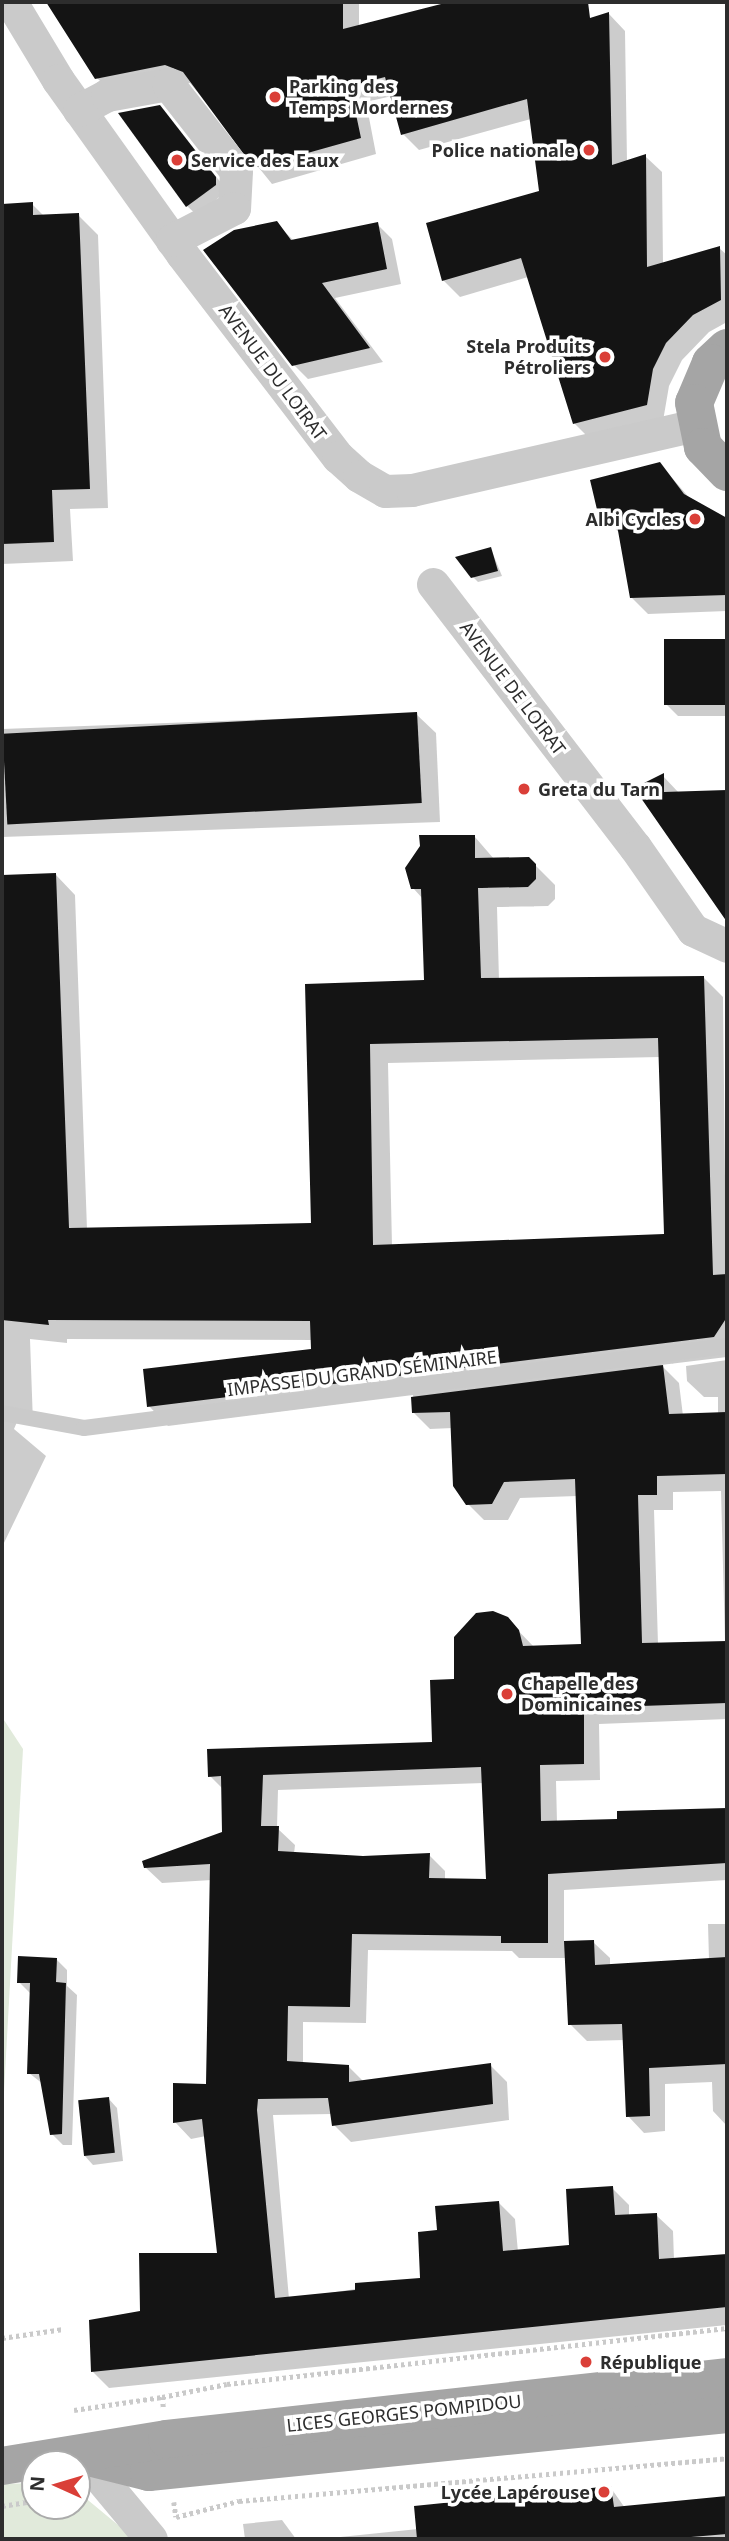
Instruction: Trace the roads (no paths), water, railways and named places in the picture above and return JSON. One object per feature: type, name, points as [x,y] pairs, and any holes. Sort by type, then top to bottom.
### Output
[{"type":"main road","points":[[727,348],[699,382],[695,425],[703,447],[727,472]]},
{"type":"main road","name":"LICES GEORGES POMPIDOU","points":[[91,2453],[167,2439],[727,2377]]},
{"type":"main road","name":"LICES GEORGES POMPIDOU","points":[[91,2458],[149,2472],[727,2414]]},
{"type":"main road","name":"LICES GEORGES POMPIDOU","points":[[2,2466],[21,2463]]},
{"type":"street","name":"AVENUE DU LOIRAT","points":[[11,2],[79,110],[172,240],[338,457],[385,491],[412,489],[695,425]]},
{"type":"street","points":[[79,110],[107,95],[168,85],[236,171],[234,208],[172,240]]},
{"type":"street","name":"AVENUE DE LOIRAT","points":[[433,584],[635,848],[693,930],[727,946]]},
{"type":"street","points":[[91,2467],[152,2539]]},
{"type":"lane","name":"IMPASSE DU GRAND SÉMINAIRE","points":[[2,1413],[84,1428],[727,1346]]},
{"type":"place","name":"Parking des Temps Mordernes","points":[[275,97]]},
{"type":"place","name":"Police nationale","points":[[589,150]]},
{"type":"place","name":"Service des Eaux","points":[[177,160]]},
{"type":"place","name":"Stela Produits Pétroliers","points":[[605,357]]},
{"type":"place","name":"Albi Cycles","points":[[695,519]]},
{"type":"place","name":"Greta du Tarn","points":[[524,789]]},
{"type":"place","name":"Chapelle des Dominicaines","points":[[507,1694]]},
{"type":"place","name":"République","points":[[586,2362]]},
{"type":"place","name":"Lycée Lapérouse","points":[[604,2492]]}]
